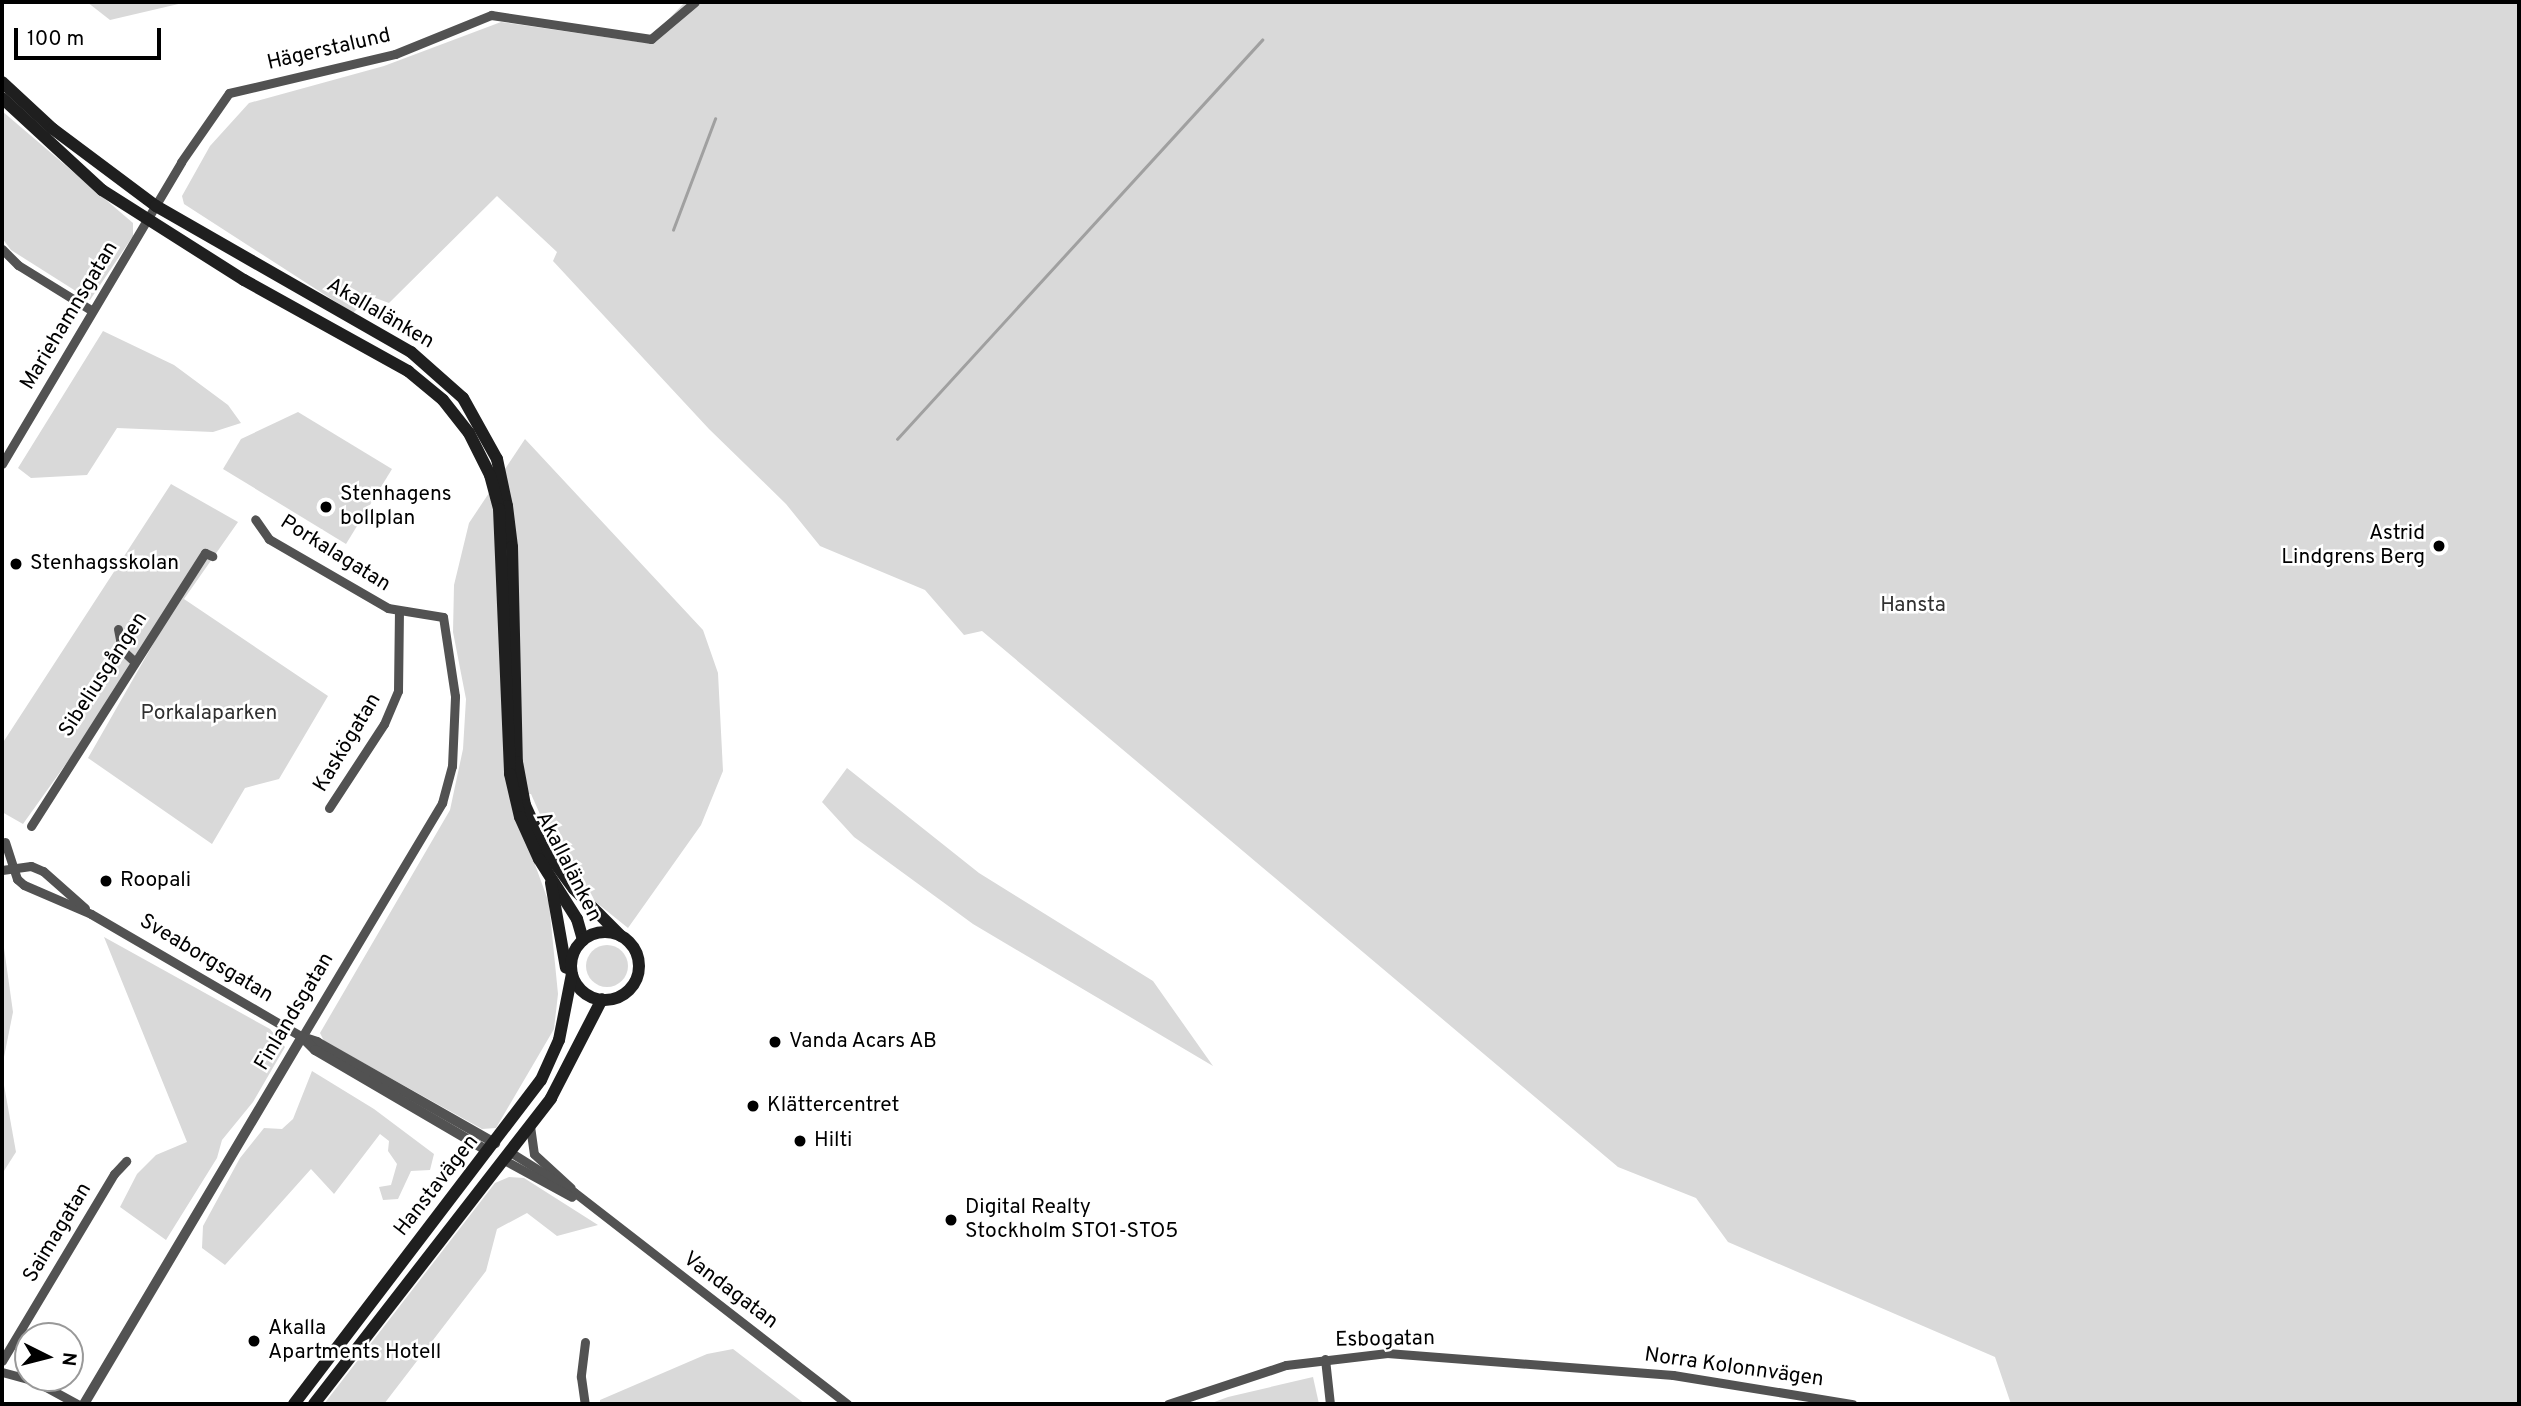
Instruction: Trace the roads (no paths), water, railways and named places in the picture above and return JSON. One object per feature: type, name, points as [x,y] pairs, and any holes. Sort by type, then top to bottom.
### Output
[{"type":"main road","name":"Akallalänken","points":[[2,82],[53,129],[156,206],[411,352],[448,382],[475,416],[497,459],[512,547],[517,762],[525,806],[546,851],[574,889],[621,936]]},
{"type":"main road","name":"Akallalänken","points":[[2,98],[70,164],[147,222],[408,371],[443,400],[469,433],[490,475],[499,509],[510,774],[520,817],[549,877],[569,905],[583,940]]},
{"type":"main road","points":[[549,877],[561,928],[569,996]]},
{"type":"main road","points":[[602,932],[621,936],[638,955],[638,972],[621,995],[603,999],[583,991],[572,974],[573,956],[583,940],[602,932]]},
{"type":"main road","name":"Hanstavägen","points":[[294,1404],[491,1147],[551,1062],[569,996],[572,974]]},
{"type":"main road","name":"Hanstavägen","points":[[314,1404],[530,1126],[566,1075],[592,1012],[603,999]]},
{"type":"main road","points":[[491,1147],[507,1156]]},
{"type":"street","name":"Hägerstalund","points":[[147,222],[221,100],[240,87],[395,54],[491,15],[651,39],[695,2]]},
{"type":"street","name":"Mariehamnsgatan","points":[[2,464],[91,310],[147,222]]},
{"type":"street","points":[[2,248],[18,265],[91,310]]},
{"type":"street","name":"Porkalagatan","points":[[255,519],[269,538],[399,611],[443,617]]},
{"type":"street","name":"Sibeliusgången","points":[[31,826],[205,552],[212,556]]},
{"type":"street","name":"Kaskögatan","points":[[329,808],[384,724],[398,691],[399,611]]},
{"type":"street","name":"Finlandsgatan","points":[[85,1404],[442,803],[456,724],[443,617]]},
{"type":"street","points":[[118,629],[122,650],[134,661]]},
{"type":"street","name":"Sveaborgsgatan","points":[[5,842],[13,868],[24,886],[91,914],[302,1038],[317,1042],[491,1147]]},
{"type":"street","name":"Sveaborgsgatan","points":[[2,870],[31,866],[43,871],[91,914]]},
{"type":"street","name":"Vandagatan","points":[[530,1126],[534,1154],[565,1178],[574,1192]]},
{"type":"street","name":"Vandagatan","points":[[507,1156],[574,1192],[847,1404]]},
{"type":"street","name":"Vandagatan","points":[[507,1156],[592,1208]]},
{"type":"street","name":"Saimagatan","points":[[2,1361],[114,1174],[126,1161]]},
{"type":"street","points":[[585,1342],[581,1377],[585,1404]]},
{"type":"street","name":"Esbogatan","points":[[1168,1404],[1241,1378],[1325,1359],[1422,1354],[1609,1370]]},
{"type":"street","points":[[1325,1359],[1330,1404]]},
{"type":"street","name":"Norra Kolonnvägen","points":[[1609,1370],[1673,1375],[1803,1393],[1853,1404]]},
{"type":"street","points":[[2,1372],[35,1381],[77,1404]]},
{"type":"waterway","points":[[897,439],[1262,40]]},
{"type":"waterway","points":[[673,230],[715,119]]},
{"type":"place","name":"Stenhagens bollplan","points":[[326,507]]},
{"type":"place","name":"Astrid Lindgrens Berg","points":[[2439,546]]},
{"type":"place","name":"Stenhagsskolan","points":[[16,564]]},
{"type":"place","name":"Roopali","points":[[106,881]]},
{"type":"place","name":"Vanda Acars AB","points":[[775,1042]]},
{"type":"place","name":"Klättercentret","points":[[753,1106]]},
{"type":"place","name":"Hilti","points":[[800,1141]]},
{"type":"place","name":"Digital Realty Stockholm STO1-STO5","points":[[951,1220]]},
{"type":"place","name":"Akalla Apartments Hotell","points":[[254,1341]]},
{"type":"park label","name":"Hansta","points":[[1913,606]]},
{"type":"park label","name":"Porkalaparken","points":[[209,714]]}]
